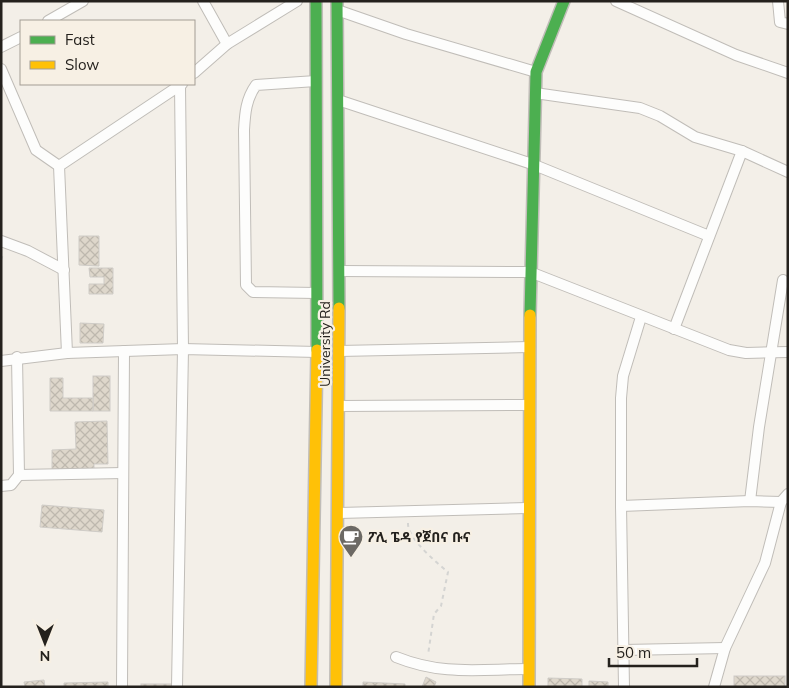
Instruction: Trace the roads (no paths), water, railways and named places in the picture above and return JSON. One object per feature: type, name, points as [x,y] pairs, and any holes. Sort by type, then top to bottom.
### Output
[{"type":"street","points":[[50,20],[83,1]]},
{"type":"street","points":[[203,1],[227,44]]},
{"type":"street","points":[[195,72],[227,44],[297,1]]},
{"type":"street","points":[[529,687],[528,347],[536,72],[564,1]]},
{"type":"street","points":[[616,1],[736,55],[788,73]]},
{"type":"street","points":[[778,1],[780,22],[788,24]]},
{"type":"street","points":[[313,2],[337,6],[406,34],[536,72]]},
{"type":"street","name":"University Rd","points":[[311,687],[317,352],[316,81],[313,2]]},
{"type":"street","name":"University Rd","points":[[336,687],[340,406],[337,6]]},
{"type":"street","points":[[1,47],[20,38]]},
{"type":"street","points":[[1,69],[36,150],[59,166]]},
{"type":"street","points":[[316,81],[256,85],[250,93],[245,111],[244,130],[246,285],[253,292],[316,293]]},
{"type":"street","points":[[59,166],[181,85]]},
{"type":"street","points":[[177,687],[183,349],[181,85]]},
{"type":"street","points":[[535,93],[640,108],[660,116],[695,137],[742,151],[788,172]]},
{"type":"street","points":[[338,100],[532,164],[709,236]]},
{"type":"street","points":[[674,329],[742,151]]},
{"type":"street","points":[[59,166],[67,353]]},
{"type":"street","points":[[1,241],[28,250],[64,270]]},
{"type":"street","points":[[340,271],[530,272],[641,317],[737,352],[788,352]]},
{"type":"street","points":[[750,501],[759,427],[783,280]]},
{"type":"street","points":[[624,687],[620,506],[623,376],[641,317]]},
{"type":"street","points":[[1,361],[17,357],[67,353],[183,349],[317,352],[528,347]]},
{"type":"street","points":[[122,687],[124,351]]},
{"type":"street","points":[[1,486],[11,485],[19,475],[17,357]]},
{"type":"street","points":[[340,406],[528,405]]},
{"type":"street","points":[[19,475],[123,473]]},
{"type":"street","points":[[714,687],[725,648],[765,563],[781,502],[788,494]]},
{"type":"street","points":[[620,506],[750,501],[781,502]]},
{"type":"street","points":[[339,513],[527,508]]},
{"type":"street","points":[[624,650],[725,648]]},
{"type":"street","points":[[396,657],[426,667],[447,671],[529,669]]},
{"type":"place","name":"ፖሊ ፔዳ የጀበና ቡና","points":[[351,558]]}]
